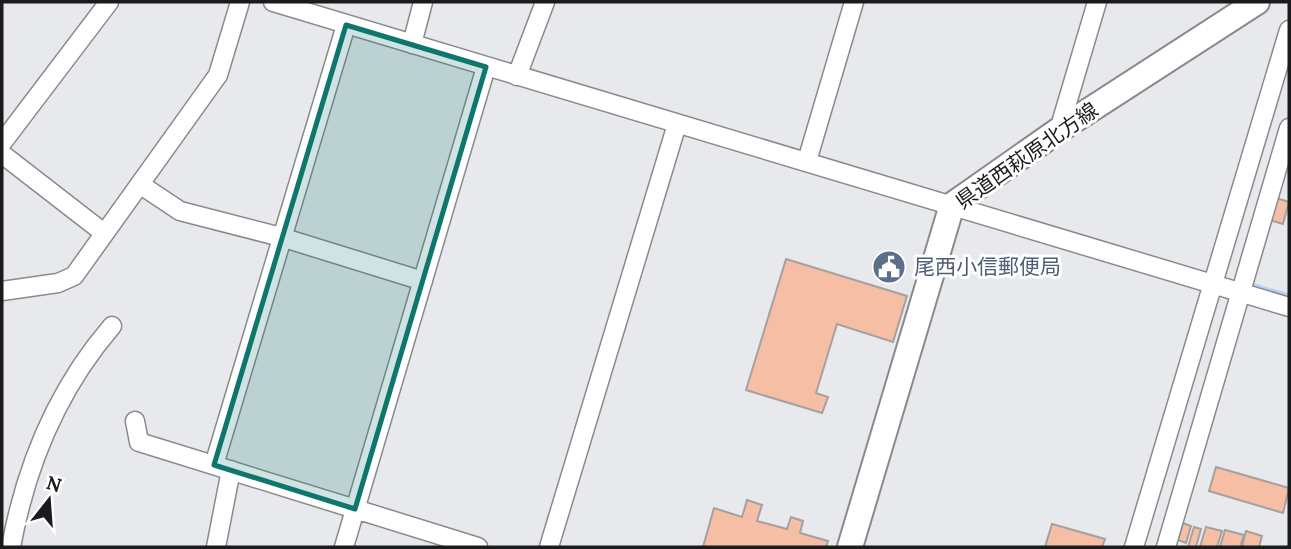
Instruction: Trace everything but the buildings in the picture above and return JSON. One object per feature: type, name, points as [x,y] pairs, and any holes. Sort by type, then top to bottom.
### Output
[{"type":"main road","name":"県道西萩原北方線","points":[[850,547],[952,205],[1059,130],[1257,2]]},
{"type":"street","points":[[2,143],[109,2]]},
{"type":"street","points":[[2,291],[58,284],[74,276],[218,75],[240,2]]},
{"type":"street","points":[[273,2],[1289,307]]},
{"type":"street","points":[[412,44],[424,2]]},
{"type":"street","points":[[517,76],[545,2]]},
{"type":"street","points":[[807,161],[854,2]]},
{"type":"street","points":[[1059,130],[1097,2]]},
{"type":"street","points":[[216,547],[223,467],[281,237],[346,25]]},
{"type":"street","points":[[1134,547],[1289,30]]},
{"type":"street","points":[[344,547],[486,67]]},
{"type":"street","points":[[549,547],[677,124]]},
{"type":"street","points":[[1166,547],[1289,128]]},
{"type":"street","points":[[2,154],[104,233]]},
{"type":"street","points":[[141,185],[180,211],[281,237],[423,281]]},
{"type":"street","points":[[11,547],[20,497],[58,403],[87,355],[112,326]]},
{"type":"street","points":[[135,421],[139,442],[478,547]]},
{"type":"highlighted area","points":[[346,25],[486,67],[355,509],[214,465]]},
{"type":"waterway","points":[[1251,285],[1289,296]]},
{"type":"place","name":"尾西小信郵便局","points":[[889,267]]}]
